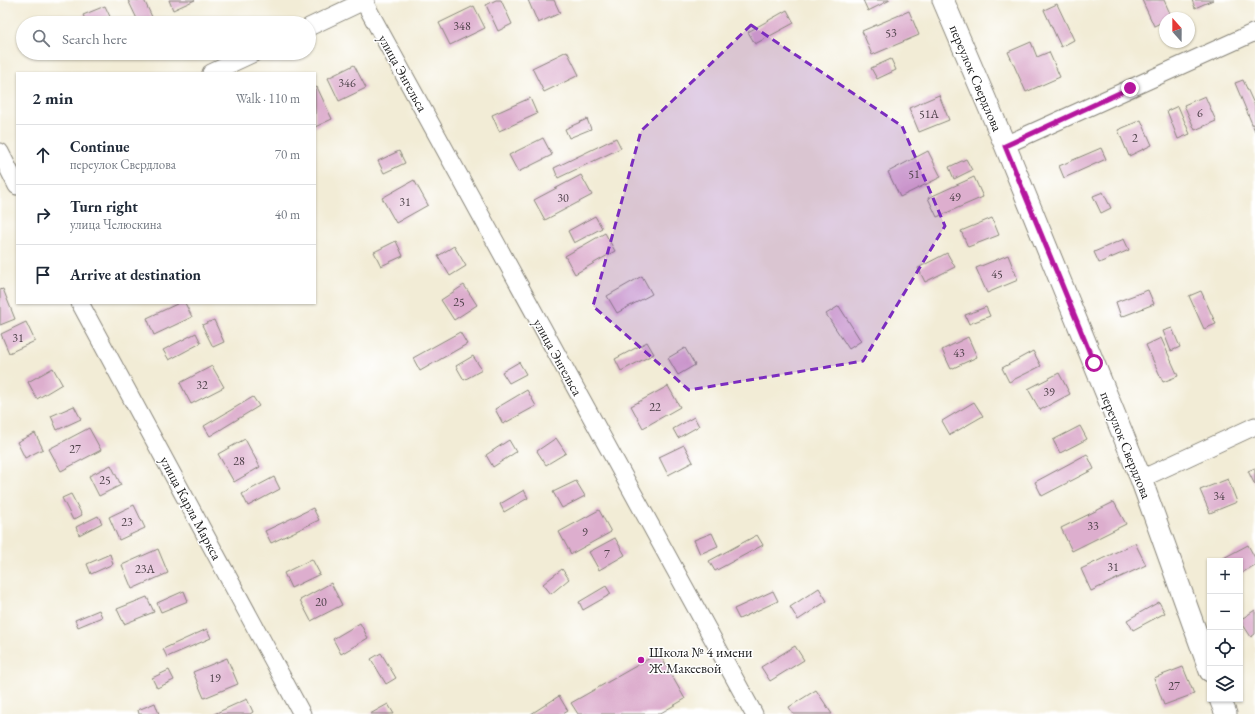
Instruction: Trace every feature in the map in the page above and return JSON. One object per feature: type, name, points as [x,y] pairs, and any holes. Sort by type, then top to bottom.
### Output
[{"type":"street","points":[[316,24],[364,0]]},
{"type":"street","name":"улица Энгельса","points":[[364,0],[754,714]]},
{"type":"street","name":"переулок Свердлова","points":[[943,0],[1005,146],[1141,479],[1208,666]]},
{"type":"street","points":[[1005,146],[1255,32]]},
{"type":"street","points":[[213,72],[239,60]]},
{"type":"street","points":[[0,152],[16,184]]},
{"type":"street","name":"улица Карла Маркса","points":[[81,304],[302,714]]},
{"type":"street","points":[[1141,479],[1255,426]]},
{"type":"street","points":[[1221,702],[1226,714]]},
{"type":"highlighted area","points":[[751,25],[902,126],[945,226],[863,361],[689,390],[593,306],[641,131]]},
{"type":"building","points":[[128,0],[144,0],[152,16],[136,16]]},
{"type":"building","points":[[169,0],[195,0],[173,10]]},
{"type":"building","points":[[496,0],[501,0],[512,24],[498,31],[486,5]]},
{"type":"building","points":[[528,0],[554,0],[560,13],[538,23]]},
{"type":"building","points":[[863,0],[890,0],[868,11]]},
{"type":"building","points":[[1142,0],[1164,0],[1169,12],[1159,12],[1159,24],[1154,26]]},
{"type":"building","points":[[1192,0],[1213,0],[1195,8]]},
{"type":"building","points":[[1057,4],[1074,40],[1061,47],[1044,10]]},
{"type":"building","points":[[105,6],[110,16],[84,16]]},
{"type":"building","points":[[474,6],[485,28],[450,45],[439,23]]},
{"type":"building","points":[[787,10],[794,23],[755,44],[748,32]]},
{"type":"building","points":[[909,11],[919,35],[872,55],[862,31]]},
{"type":"building","points":[[1031,42],[1037,57],[1049,52],[1060,77],[1026,92],[1008,52]]},
{"type":"building","points":[[567,51],[579,75],[544,92],[532,68]]},
{"type":"building","points":[[891,59],[896,70],[877,79],[871,68]]},
{"type":"building","points":[[354,65],[366,88],[339,101],[328,78]]},
{"type":"building","points":[[1243,80],[1255,106],[1255,131],[1235,83]]},
{"type":"building","points":[[316,88],[332,119],[316,127]]},
{"type":"building","points":[[939,95],[949,120],[919,132],[909,108]]},
{"type":"building","points":[[1205,96],[1216,121],[1195,130],[1184,105]]},
{"type":"building","points":[[530,98],[537,114],[499,131],[492,115]]},
{"type":"building","points":[[1178,106],[1190,134],[1178,139],[1167,111]]},
{"type":"building","points":[[587,119],[591,129],[569,138],[565,129]]},
{"type":"building","points":[[1141,120],[1152,145],[1129,156],[1118,130]]},
{"type":"building","points":[[543,138],[552,155],[518,172],[509,155]]},
{"type":"building","points":[[616,138],[621,148],[558,178],[554,168]]},
{"type":"building","points":[[1101,148],[1106,159],[1064,178],[1059,166]]},
{"type":"building","points":[[399,151],[405,163],[384,173],[378,161]]},
{"type":"building","points":[[928,151],[941,177],[900,197],[888,172]]},
{"type":"building","points":[[966,159],[972,170],[954,179],[949,167]]},
{"type":"building","points":[[581,175],[592,195],[545,220],[534,200]]},
{"type":"building","points":[[974,177],[983,197],[937,217],[928,198]]},
{"type":"building","points":[[414,180],[428,205],[396,223],[382,198]]},
{"type":"building","points":[[1103,192],[1111,208],[1101,213],[1093,196]]},
{"type":"building","points":[[595,216],[602,228],[574,243],[568,231]]},
{"type":"building","points":[[992,218],[999,235],[968,247],[961,231]]},
{"type":"building","points":[[605,233],[615,251],[575,274],[565,256]]},
{"type":"building","points":[[1124,239],[1129,250],[1099,263],[1094,252]]},
{"type":"building","points":[[396,241],[403,256],[381,266],[374,252]]},
{"type":"building","points":[[454,246],[466,266],[450,276],[438,256]]},
{"type":"building","points":[[947,253],[955,267],[925,282],[918,268]]},
{"type":"building","points":[[1008,255],[1018,280],[987,293],[976,268]]},
{"type":"building","points":[[642,276],[652,294],[617,313],[607,296]]},
{"type":"building","points":[[464,285],[477,305],[454,320],[441,300]]},
{"type":"building","points":[[3,289],[15,319],[0,325],[0,290]]},
{"type":"building","points":[[1148,290],[1154,304],[1121,317],[1116,302]]},
{"type":"building","points":[[1201,291],[1216,324],[1204,329],[1189,296]]},
{"type":"building","points":[[177,304],[186,304],[192,317],[154,335],[147,318]]},
{"type":"building","points":[[839,306],[861,341],[849,349],[826,314]]},
{"type":"building","points":[[986,307],[990,316],[969,324],[965,315]]},
{"type":"building","points":[[214,320],[224,342],[213,347],[202,325]]},
{"type":"building","points":[[26,322],[35,341],[9,353],[1,334]]},
{"type":"building","points":[[1172,328],[1180,347],[1171,351],[1163,331]]},
{"type":"building","points":[[460,332],[467,344],[420,371],[413,358]]},
{"type":"building","points":[[196,333],[201,343],[169,360],[163,350]]},
{"type":"building","points":[[968,337],[977,357],[951,369],[942,350]]},
{"type":"building","points":[[1161,338],[1178,376],[1163,382],[1146,345]]},
{"type":"building","points":[[647,342],[654,354],[621,371],[615,359]]},
{"type":"building","points":[[685,348],[695,365],[678,375],[668,358]]},
{"type":"building","points":[[1033,351],[1041,366],[1009,382],[1002,368]]},
{"type":"building","points":[[473,356],[482,370],[464,380],[456,366]]},
{"type":"building","points":[[519,362],[526,374],[509,383],[502,372]]},
{"type":"building","points":[[212,366],[224,387],[191,404],[180,383]]},
{"type":"building","points":[[53,368],[62,384],[37,399],[28,382]]},
{"type":"building","points":[[1059,373],[1070,394],[1040,410],[1028,389]]},
{"type":"building","points":[[668,386],[680,407],[643,428],[631,406]]},
{"type":"building","points":[[527,390],[536,406],[503,424],[495,409]]},
{"type":"building","points":[[253,397],[259,406],[210,436],[204,426]]},
{"type":"building","points":[[974,402],[983,416],[950,435],[942,421]]},
{"type":"building","points":[[74,406],[81,419],[57,430],[51,416]]},
{"type":"building","points":[[694,417],[699,426],[678,438],[673,429]]},
{"type":"building","points":[[1080,426],[1087,439],[1060,453],[1053,440]]},
{"type":"building","points":[[89,428],[101,450],[61,471],[49,449]]},
{"type":"building","points":[[35,433],[43,449],[25,458],[17,442]]},
{"type":"building","points":[[556,438],[566,453],[546,465],[537,451]]},
{"type":"building","points":[[245,439],[260,467],[234,482],[218,454]]},
{"type":"building","points":[[509,440],[516,452],[493,467],[486,455]]},
{"type":"building","points":[[684,445],[693,462],[668,475],[659,457]]},
{"type":"building","points":[[1087,454],[1094,469],[1042,496],[1035,482]]},
{"type":"building","points":[[111,465],[121,485],[99,496],[89,476]]},
{"type":"building","points":[[1255,468],[1255,485],[1248,471]]},
{"type":"building","points":[[274,477],[280,489],[248,506],[242,494]]},
{"type":"building","points":[[1228,479],[1237,502],[1210,513],[1200,490]]},
{"type":"building","points":[[576,481],[585,496],[562,508],[553,492]]},
{"type":"building","points":[[524,490],[528,498],[504,512],[500,504]]},
{"type":"building","points":[[71,494],[82,515],[73,520],[62,498]]},
{"type":"building","points":[[1114,502],[1126,524],[1072,551],[1061,528]]},
{"type":"building","points":[[134,505],[145,528],[119,540],[109,517]]},
{"type":"building","points":[[313,508],[319,520],[271,543],[265,531]]},
{"type":"building","points":[[599,510],[611,532],[571,554],[559,532]]},
{"type":"building","points":[[98,516],[102,523],[79,535],[76,527]]},
{"type":"building","points":[[712,533],[718,546],[700,554],[694,540]]},
{"type":"building","points":[[757,535],[763,545],[715,571],[709,561]]},
{"type":"building","points":[[615,538],[625,555],[599,570],[589,552]]},
{"type":"building","points":[[1135,543],[1146,565],[1091,591],[1081,569]]},
{"type":"building","points":[[1248,545],[1255,558],[1255,565],[1243,572],[1243,558],[1224,558]]},
{"type":"building","points":[[158,549],[168,573],[132,589],[122,565]]},
{"type":"building","points":[[110,554],[113,564],[91,574],[87,564]]},
{"type":"building","points":[[312,559],[320,574],[291,588],[284,573]]},
{"type":"building","points":[[562,569],[569,579],[551,594],[543,584]]},
{"type":"building","points":[[331,583],[342,605],[311,621],[300,600]]},
{"type":"building","points":[[606,586],[611,594],[583,610],[579,602]]},
{"type":"building","points":[[819,588],[827,601],[798,620],[790,607]]},
{"type":"building","points":[[184,591],[188,601],[161,612],[157,603]]},
{"type":"building","points":[[773,591],[778,601],[739,619],[734,609]]},
{"type":"building","points":[[147,597],[154,612],[124,624],[117,609]]},
{"type":"building","points":[[1159,602],[1165,613],[1133,630],[1127,620]]},
{"type":"building","points":[[99,610],[102,617],[78,627],[75,620]]},
{"type":"building","points":[[1255,610],[1255,634],[1251,637],[1243,625],[1243,618]]},
{"type":"building","points":[[360,623],[368,638],[341,654],[333,639]]},
{"type":"building","points":[[207,629],[211,638],[167,657],[163,649]]},
{"type":"building","points":[[795,646],[804,660],[770,681],[761,667]]},
{"type":"building","points":[[381,653],[396,678],[386,684],[371,659]]},
{"type":"building","points":[[659,653],[685,699],[659,714],[578,714],[571,703]]},
{"type":"building","points":[[227,658],[238,684],[204,698],[193,672]]},
{"type":"building","points":[[1183,667],[1194,694],[1164,705],[1154,678]]},
{"type":"building","points":[[169,670],[174,680],[157,688],[152,678]]},
{"type":"building","points":[[816,690],[832,714],[793,714],[789,707]]},
{"type":"building","points":[[559,696],[568,711],[563,714],[531,714]]},
{"type":"building","points":[[247,699],[253,712],[250,714],[214,714]]},
{"type":"building","points":[[155,703],[159,714],[139,714],[138,710]]},
{"type":"building","points":[[388,704],[394,714],[370,714]]},
{"type":"place","name":"Школа № 4 имени Ж.Макеевой","points":[[641,660]]},
{"type":"route","points":[[1094,363],[1005,146],[1130,88]]}]
